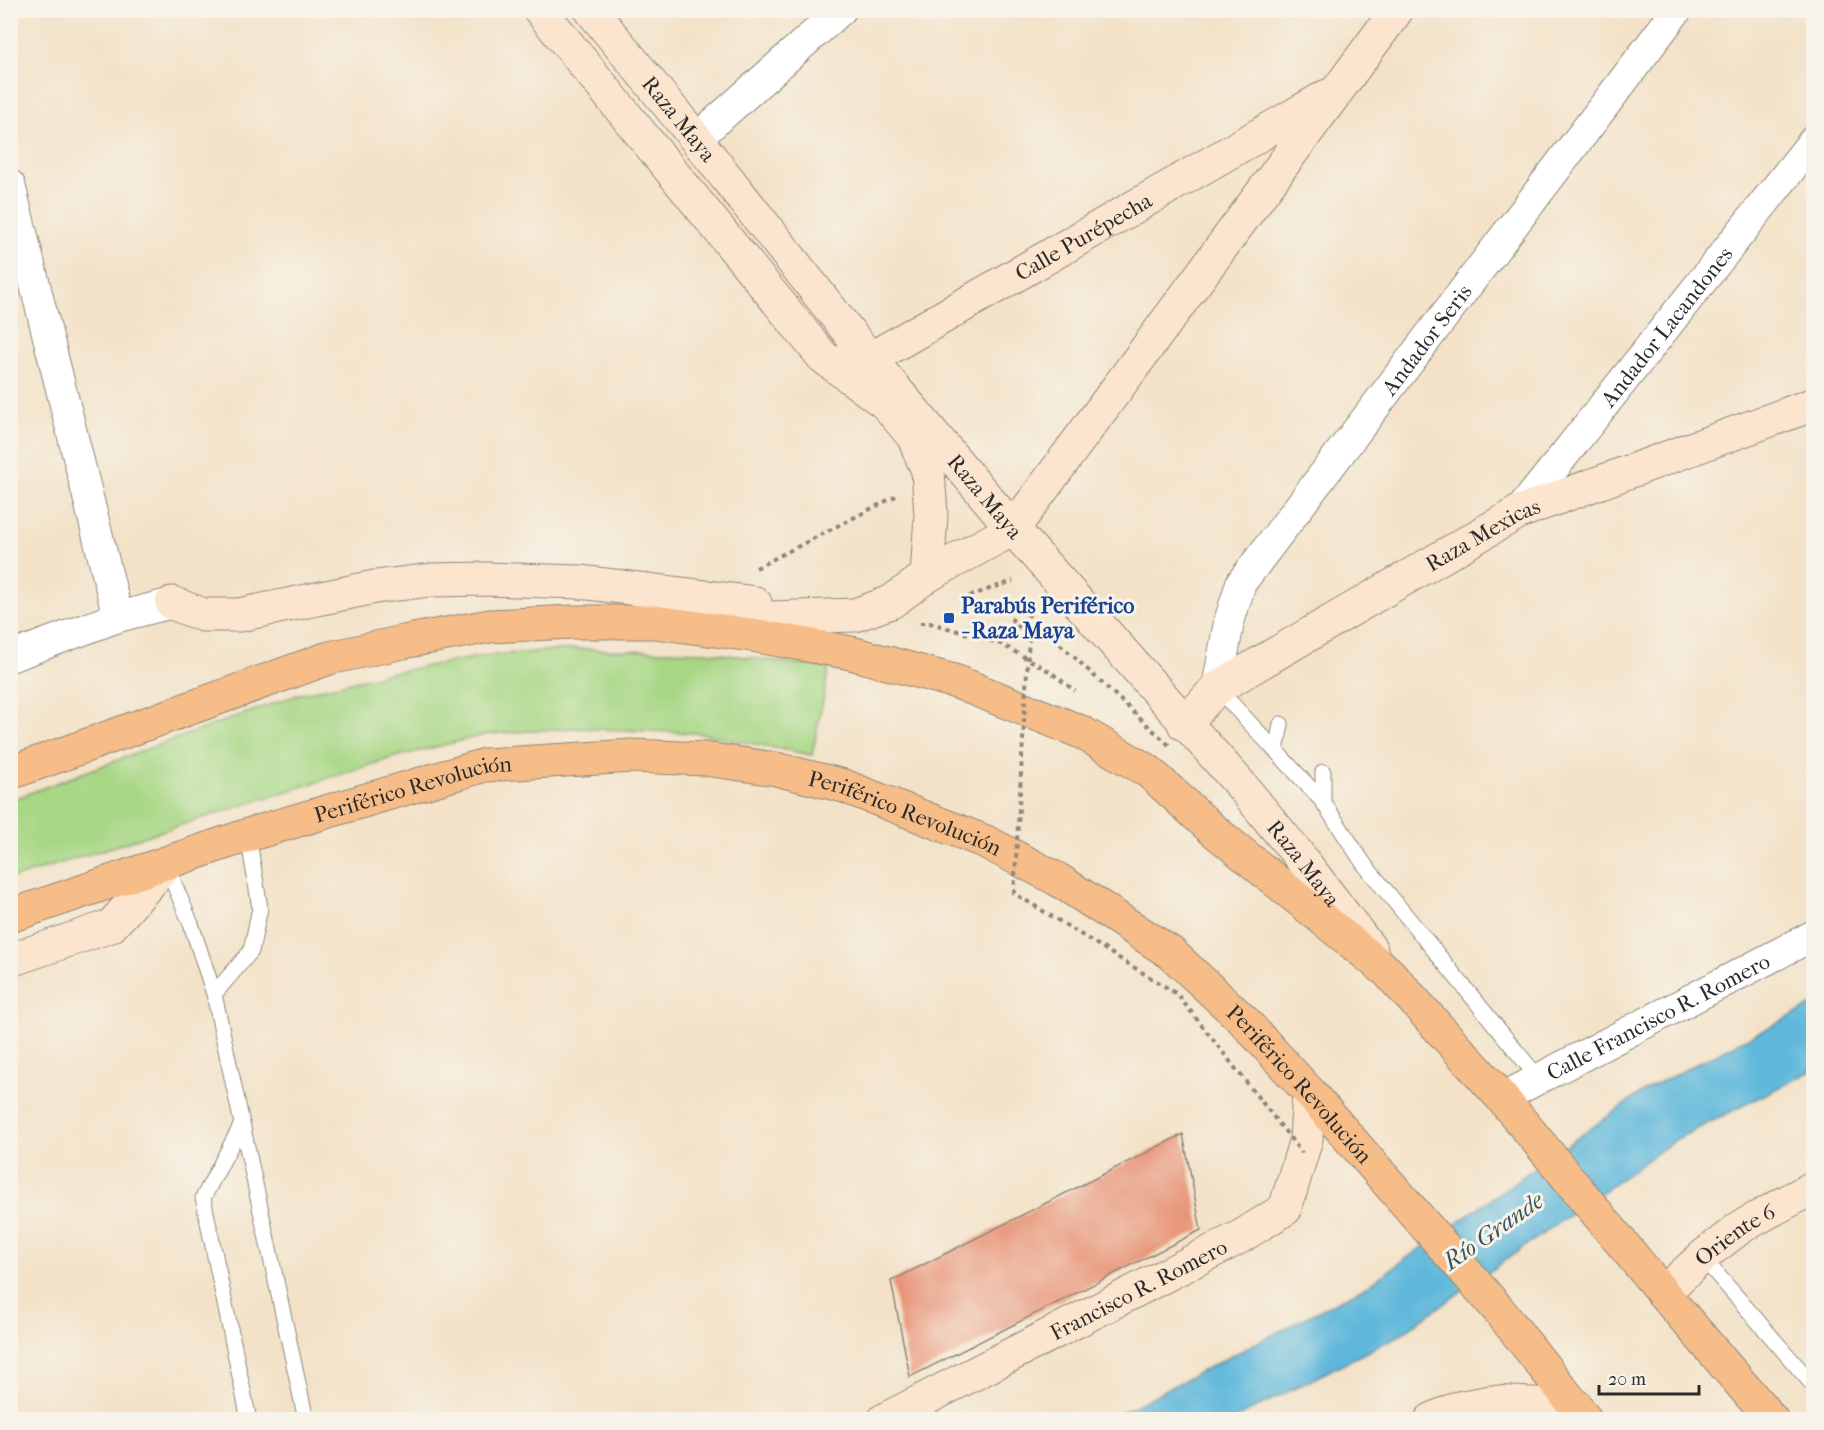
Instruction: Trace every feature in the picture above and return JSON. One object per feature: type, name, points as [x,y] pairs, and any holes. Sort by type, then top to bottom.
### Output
[{"type":"highway","points":[[10,773],[329,658],[490,626],[572,622],[655,622],[752,635],[851,653],[957,682],[1081,732],[1148,771],[1212,829],[1388,972],[1502,1098],[1663,1293],[1772,1419]]},
{"type":"highway","name":"Periférico Revolución","points":[[10,916],[166,865],[248,835],[485,765],[632,756],[705,759],[776,769],[844,786],[986,842],[1058,879],[1171,953],[1244,1021],[1309,1092],[1498,1309],[1581,1413]]},
{"type":"street","name":"Raza Maya","points":[[540,10],[823,357],[886,404],[913,436],[928,471],[931,514],[927,576]]},
{"type":"street","name":"Raza Maya","points":[[591,10],[870,359],[1013,529],[1177,734],[1240,784],[1296,852],[1388,972]]},
{"type":"street","points":[[696,139],[841,10]]},
{"type":"street","name":"Calle Purépecha","points":[[1013,529],[1397,10]]},
{"type":"street","name":"Andador Seris","points":[[1217,687],[1229,622],[1241,583],[1677,10]]},
{"type":"street","name":"Calle Purépecha","points":[[870,359],[1337,90]]},
{"type":"street","name":"Andador Lacandones","points":[[1519,512],[1814,140]]},
{"type":"street","points":[[10,185],[118,617]]},
{"type":"street","points":[[823,357],[870,359]]},
{"type":"street","name":"Raza Mexicas","points":[[1177,734],[1217,687],[1519,512],[1814,404]]},
{"type":"street","points":[[655,622],[855,615],[891,602],[927,576],[1013,529]]},
{"type":"street","points":[[10,657],[118,617],[172,603],[203,615],[239,615],[375,587],[431,580],[487,579],[591,584],[855,615]]},
{"type":"street","points":[[10,960],[111,926],[166,865]]},
{"type":"street","name":"Calle Francisco R. Romero","points":[[1502,1098],[1814,935]]},
{"type":"street","name":"Francisco R. Romero","points":[[884,1419],[1240,1237],[1285,1209],[1306,1139],[1309,1092]]},
{"type":"street","name":"Oriente 6","points":[[1663,1293],[1702,1257],[1741,1227],[1814,1187]]},
{"type":"street","points":[[1452,1416],[1491,1402],[1581,1413]]},
{"type":"lane","points":[[1217,687],[1323,802],[1364,864],[1539,1079]]},
{"type":"lane","points":[[1276,751],[1281,724]]},
{"type":"lane","points":[[1323,772],[1323,802]]},
{"type":"lane","points":[[214,994],[251,951],[260,908],[248,835]]},
{"type":"lane","points":[[166,865],[190,924],[214,994],[306,1419]]},
{"type":"lane","points":[[242,1124],[203,1198],[249,1419]]},
{"type":"lane","points":[[1702,1257],[1814,1386]]},
{"type":"path","points":[[754,570],[902,492]]},
{"type":"path","points":[[958,600],[1012,581],[1021,590]]},
{"type":"path","points":[[1177,734],[1020,607],[1012,620],[1029,637],[1014,893],[1177,994],[1302,1154]]},
{"type":"path","points":[[911,623],[931,623],[1001,644],[1049,671],[1077,692]]},
{"type":"path","points":[[1103,676],[1177,734]]},
{"type":"green space","points":[[577,649],[706,652],[829,668],[812,755],[697,733],[575,728],[489,734],[395,757],[11,879],[11,800],[300,694],[389,673],[490,655]]},
{"type":"water","name":"Río Grande","points":[[1813,1005],[1813,1070],[1677,1139],[1398,1336],[1234,1419],[1107,1420],[1367,1286],[1647,1089]]},
{"type":"building","points":[[1183,1134],[1201,1230],[910,1377],[891,1281]]},
{"type":"place","name":"Parabús Periférico - Raza Maya","points":[[949,618]]}]
